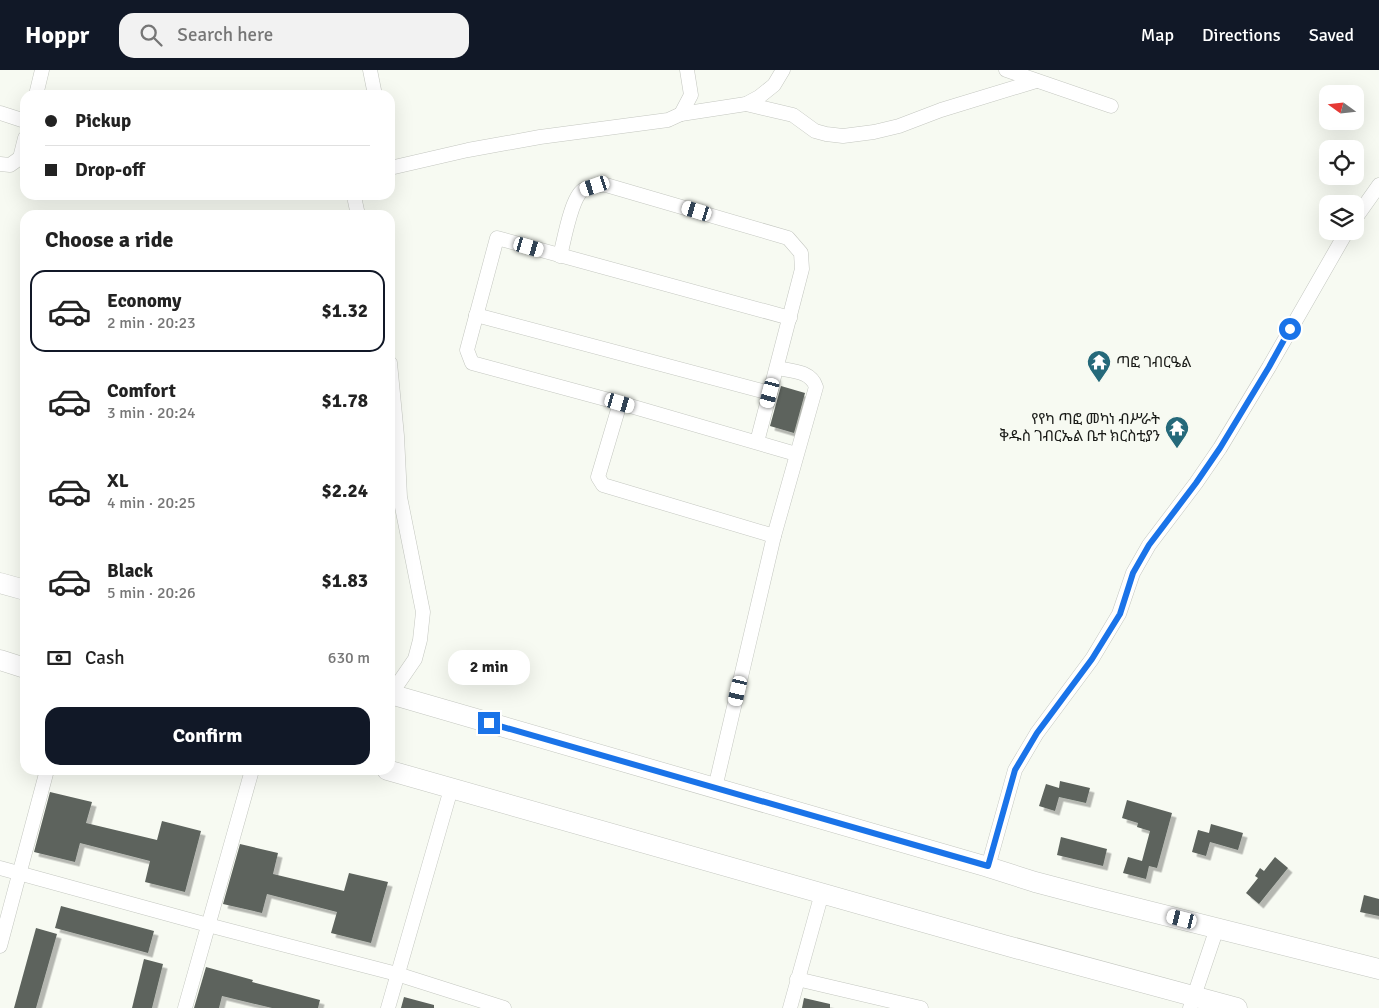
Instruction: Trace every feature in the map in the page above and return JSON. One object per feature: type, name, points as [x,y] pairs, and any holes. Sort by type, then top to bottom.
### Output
[{"type":"highway","points":[[0,583],[20,589]]},
{"type":"highway","points":[[0,660],[20,666]]},
{"type":"highway","points":[[395,695],[988,866],[1064,890],[1217,928],[1249,938],[1379,969]]},
{"type":"highway","points":[[395,772],[1004,945],[1191,1002],[1237,1008]]},
{"type":"street","points":[[37,90],[42,70]]},
{"type":"street","points":[[370,70],[374,90]]},
{"type":"street","points":[[681,114],[691,95],[687,70]]},
{"type":"street","points":[[746,104],[774,85],[784,70]]},
{"type":"street","points":[[1006,70],[1111,106]]},
{"type":"street","points":[[395,167],[468,150],[540,137],[668,120],[681,114],[746,104],[794,115],[815,130],[826,134],[843,136],[874,132],[899,126],[941,110],[1036,80]]},
{"type":"street","points":[[0,113],[20,120]]},
{"type":"street","points":[[0,164],[10,165],[20,158]]},
{"type":"street","points":[[560,256],[576,197],[584,190],[606,185],[788,238],[801,254],[802,269],[778,368],[757,442]]},
{"type":"street","points":[[1364,207],[1379,185]]},
{"type":"street","points":[[790,318],[497,238],[467,350],[472,363],[620,403],[796,454]]},
{"type":"street","points":[[988,866],[1015,770],[1037,733],[1092,659],[1120,614],[1133,573],[1149,545],[1220,448],[1342,240]]},
{"type":"street","points":[[476,315],[770,393]]},
{"type":"street","points":[[715,788],[774,536],[816,387],[814,380],[807,374],[778,368]]},
{"type":"street","points":[[620,403],[598,477],[603,485],[774,536]]},
{"type":"street","points":[[395,415],[400,497],[422,612],[420,640],[415,659],[395,688]]},
{"type":"street","points":[[0,946],[46,775]]},
{"type":"street","points":[[185,1008],[251,775]]},
{"type":"street","points":[[388,1008],[451,789]]},
{"type":"street","points":[[0,868],[397,974],[504,1008]]},
{"type":"street","points":[[790,1008],[822,893]]},
{"type":"street","points":[[1191,1002],[1217,928]]},
{"type":"street","points":[[797,979],[921,1008]]},
{"type":"building","points":[[781,386],[805,393],[794,433],[770,426]]},
{"type":"building","points":[[1060,781],[1090,788],[1086,803],[1059,797],[1055,811],[1039,806],[1046,784],[1059,788]]},
{"type":"building","points":[[50,792],[92,802],[86,823],[157,840],[162,821],[201,831],[185,892],[145,882],[150,861],[80,843],[75,862],[34,852]]},
{"type":"building","points":[[1127,800],[1172,813],[1157,868],[1149,866],[1146,879],[1123,873],[1128,857],[1142,861],[1150,831],[1137,827],[1138,823],[1122,818]]},
{"type":"building","points":[[1211,824],[1243,833],[1238,850],[1210,842],[1206,856],[1192,852],[1198,830],[1209,833]]},
{"type":"building","points":[[1061,837],[1107,849],[1103,866],[1057,855]]},
{"type":"building","points":[[240,844],[278,853],[273,874],[344,891],[349,873],[388,882],[371,943],[331,933],[337,912],[267,894],[262,913],[223,904]]},
{"type":"building","points":[[1275,857],[1288,868],[1259,904],[1246,893],[1258,878],[1255,876],[1260,868],[1264,871]]},
{"type":"building","points":[[1364,895],[1379,899],[1379,916],[1360,912]]},
{"type":"building","points":[[61,906],[154,931],[148,953],[55,928]]},
{"type":"building","points":[[36,928],[57,934],[36,1008],[14,1008]]},
{"type":"building","points":[[144,959],[163,964],[152,1008],[132,1008]]},
{"type":"building","points":[[206,967],[253,980],[252,982],[320,1000],[318,1008],[272,1008],[222,996],[219,1008],[194,1008]]},
{"type":"building","points":[[404,997],[434,1005],[434,1008],[401,1008]]},
{"type":"building","points":[[804,998],[830,1004],[830,1008],[802,1008]]},
{"type":"place","name":"ጣፎ ገብርዔል","points":[[1099,383]]},
{"type":"place","name":"የየካ ጣፎ መካነ ብሥራት ቅዱስ ገብርኤል ቤተ ክርስቲያን","points":[[1177,449]]},
{"type":"route","points":[[489,723],[988,866],[1015,770],[1037,733],[1092,659],[1120,614],[1133,573],[1149,545],[1220,448],[1290,329]]}]
